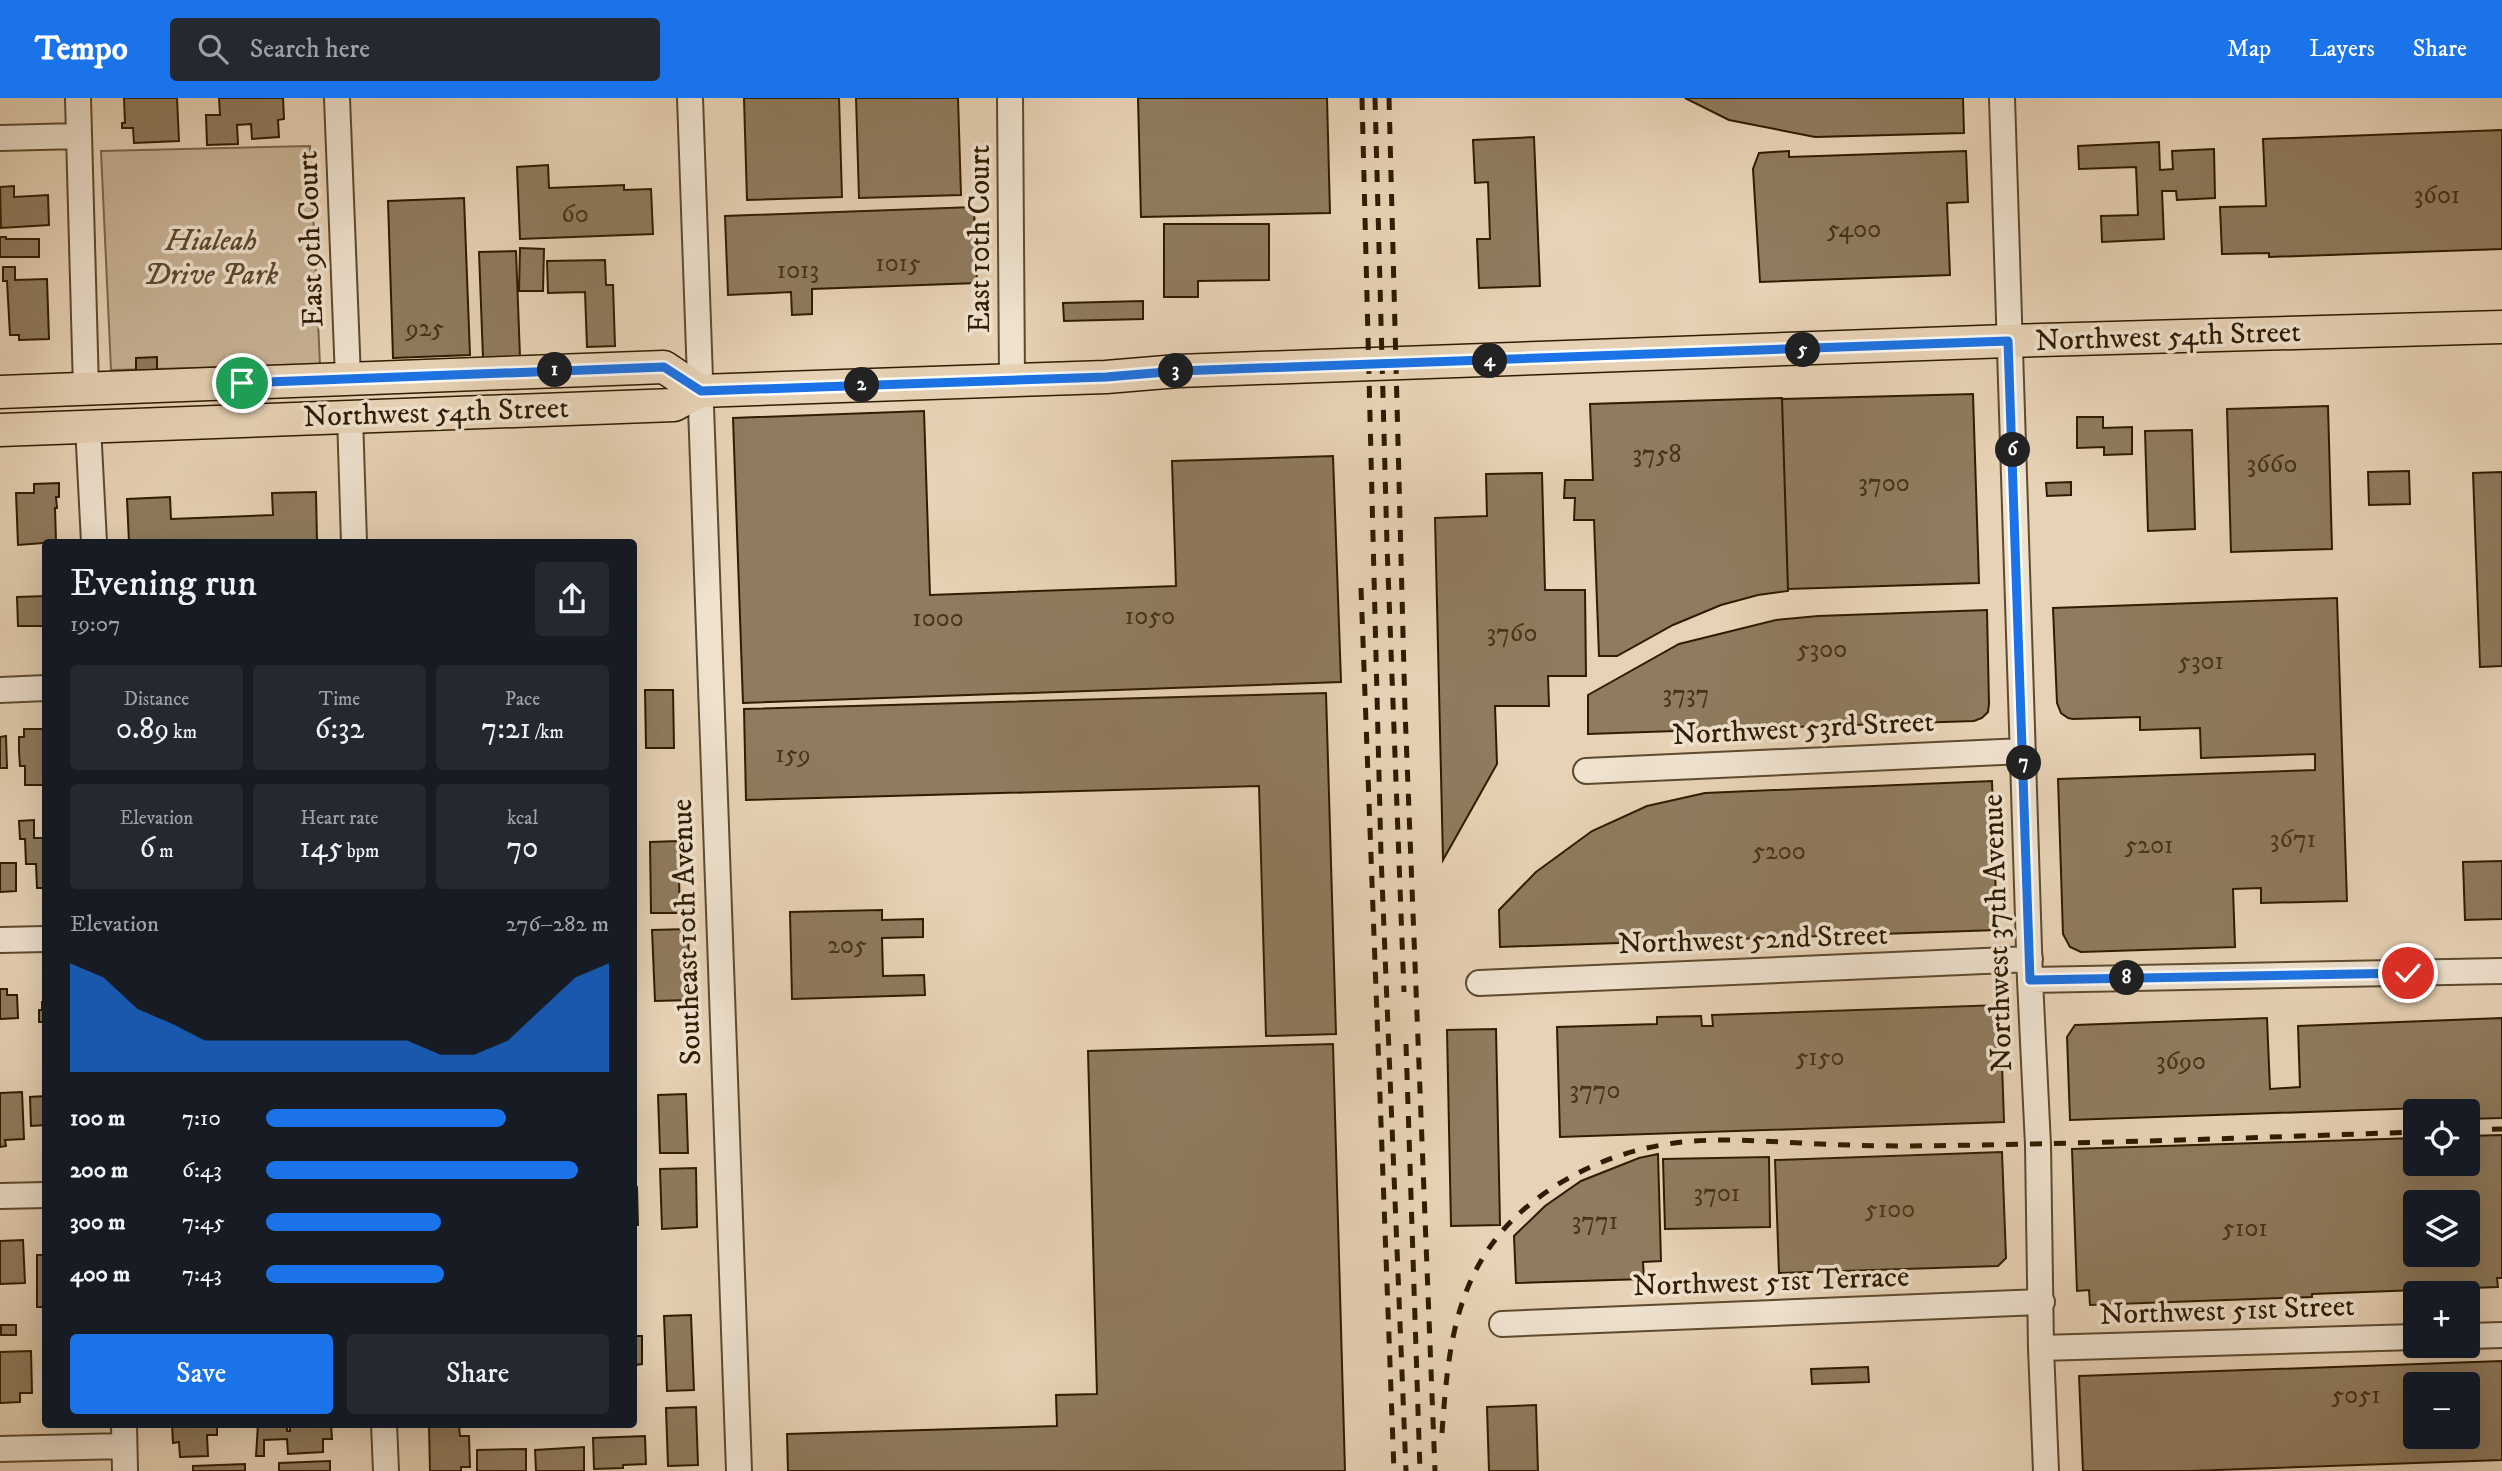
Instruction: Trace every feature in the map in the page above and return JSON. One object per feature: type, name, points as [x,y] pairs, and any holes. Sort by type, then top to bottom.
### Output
[{"type":"main road","name":"Northwest 54th Street","points":[[0,430],[674,405],[701,391],[1106,377],[1178,371],[2008,341],[2502,327]]},
{"type":"main road","name":"Northwest 54th Street","points":[[0,392],[664,367],[701,391]]},
{"type":"main road","points":[[88,426],[113,411],[148,407],[289,404],[334,379]]},
{"type":"main road","points":[[0,413],[47,411],[86,389]]},
{"type":"street","points":[[78,98],[86,389]]},
{"type":"street","name":"East 9th Court","points":[[334,379],[337,98]]},
{"type":"street","name":"Southeast 10th Avenue","points":[[690,98],[739,1471]]},
{"type":"street","name":"East 10th Court","points":[[1010,98],[1012,380]]},
{"type":"street","name":"Northwest 37th Avenue","points":[[2002,98],[2008,341],[2038,1145],[2046,1471]]},
{"type":"street","points":[[0,138],[79,136]]},
{"type":"street","points":[[349,416],[354,539]]},
{"type":"street","points":[[88,426],[94,539]]},
{"type":"street","points":[[0,690],[42,688]]},
{"type":"street","name":"Northwest 53rd Street","points":[[1586,771],[2024,751]]},
{"type":"street","points":[[0,940],[42,939]]},
{"type":"street","name":"Northwest 52nd Street","points":[[1479,983],[2030,970],[2502,971]]},
{"type":"street","points":[[0,1196],[42,1195]]},
{"type":"street","name":"Northwest 51st Terrace","points":[[1502,1325],[2042,1302]]},
{"type":"street","points":[[2480,1335],[2502,1335]]},
{"type":"street","name":"Northwest 51st Street","points":[[2041,1349],[2403,1337]]},
{"type":"street","points":[[384,1428],[386,1471]]},
{"type":"street","points":[[0,1449],[124,1435],[125,1471]]},
{"type":"green space","name":"Hialeah Drive Park","points":[[310,146],[320,365],[111,370],[101,151]]},
{"type":"building","points":[[124,98],[177,98],[179,141],[134,143],[133,128],[122,128],[122,123],[125,123]]},
{"type":"building","points":[[219,98],[283,98],[284,119],[278,120],[279,137],[252,139],[251,124],[237,125],[238,144],[207,145],[206,115],[220,115]]},
{"type":"building","points":[[744,98],[839,98],[842,197],[747,200]]},
{"type":"building","points":[[856,98],[958,98],[961,195],[859,198]]},
{"type":"building","points":[[1138,98],[1327,98],[1330,213],[1141,217]]},
{"type":"building","points":[[1685,98],[1963,98],[1964,133],[1815,137],[1729,120]]},
{"type":"building","points":[[2502,130],[2502,249],[2269,257],[2269,253],[2222,254],[2220,207],[2266,206],[2263,139]]},
{"type":"building","points":[[1534,137],[1540,286],[1479,288],[1477,239],[1490,239],[1488,182],[1475,183],[1473,140]]},
{"type":"building","points":[[2159,142],[2160,170],[2173,169],[2172,151],[2214,149],[2215,198],[2177,200],[2176,191],[2162,191],[2164,239],[2102,242],[2101,216],[2138,215],[2136,167],[2079,169],[2078,146]]},
{"type":"building","points":[[1789,151],[1789,157],[1966,151],[1968,202],[1947,203],[1950,275],[1760,282],[1753,169],[1759,153]]},
{"type":"building","points":[[548,165],[549,188],[624,185],[624,190],[651,189],[653,234],[520,239],[517,167]]},
{"type":"building","points":[[14,186],[14,197],[48,195],[49,225],[1,228],[0,187]]},
{"type":"building","points":[[464,198],[470,355],[393,358],[388,201]]},
{"type":"building","points":[[974,207],[977,283],[812,289],[812,314],[792,315],[791,292],[728,295],[725,216]]},
{"type":"building","points":[[1164,224],[1269,224],[1269,280],[1198,281],[1198,297],[1164,297]]},
{"type":"building","points":[[0,237],[39,239],[39,257],[0,257]]},
{"type":"building","points":[[520,248],[544,249],[543,291],[519,291]]},
{"type":"building","points":[[516,251],[520,357],[483,358],[479,252]]},
{"type":"building","points":[[605,260],[606,285],[613,285],[615,346],[587,347],[585,292],[548,293],[547,261]]},
{"type":"building","points":[[3,267],[15,267],[15,280],[47,279],[49,339],[19,340],[19,335],[10,335],[7,281],[3,281]]},
{"type":"building","points":[[1143,301],[1143,319],[1064,321],[1063,303]]},
{"type":"building","points":[[157,357],[157,370],[136,371],[136,358]]},
{"type":"building","points":[[1973,394],[1979,583],[1788,589],[1782,399]]},
{"type":"building","points":[[1782,398],[1788,591],[1758,595],[1721,605],[1673,625],[1617,656],[1599,656],[1594,520],[1574,520],[1575,498],[1564,498],[1565,480],[1593,480],[1590,404]]},
{"type":"building","points":[[2328,406],[2332,549],[2231,552],[2227,409]]},
{"type":"building","points":[[924,411],[930,595],[1176,586],[1172,461],[1333,456],[1341,682],[743,703],[733,418]]},
{"type":"building","points":[[2077,417],[2103,417],[2103,428],[2132,427],[2132,454],[2104,455],[2104,447],[2077,448]]},
{"type":"building","points":[[2192,430],[2195,529],[2148,531],[2145,431]]},
{"type":"building","points":[[2409,471],[2410,504],[2369,505],[2368,472]]},
{"type":"building","points":[[2502,472],[2502,666],[2480,667],[2473,473]]},
{"type":"building","points":[[1542,473],[1545,590],[1585,590],[1586,676],[1548,676],[1549,706],[1495,706],[1497,764],[1443,860],[1435,518],[1487,516],[1486,474]]},
{"type":"building","points":[[2071,482],[2071,495],[2047,496],[2046,483]]},
{"type":"building","points":[[59,483],[59,497],[56,497],[55,508],[56,539],[42,539],[42,543],[18,545],[16,493],[34,493],[34,484]]},
{"type":"building","points":[[316,492],[317,539],[129,539],[127,499],[170,497],[171,519],[273,515],[272,493]]},
{"type":"building","points":[[42,596],[42,626],[18,626],[17,597]]},
{"type":"building","points":[[2337,598],[2347,901],[2261,903],[2261,888],[2233,889],[2235,947],[2081,952],[2070,947],[2063,934],[2058,779],[2315,770],[2315,754],[2201,758],[2200,728],[2140,730],[2140,717],[2068,718],[2061,713],[2057,703],[2053,608]]},
{"type":"building","points":[[1987,610],[1989,704],[1988,712],[1974,721],[1588,734],[1588,695],[1679,644],[1776,620]]},
{"type":"building","points":[[645,690],[673,690],[674,748],[646,748]]},
{"type":"building","points":[[1326,693],[1336,1034],[1266,1036],[1259,786],[746,800],[744,709]]},
{"type":"building","points":[[24,729],[42,729],[42,785],[25,785],[25,766],[20,766],[19,751],[19,737],[24,737]]},
{"type":"building","points":[[6,736],[7,768],[0,768],[0,737]]},
{"type":"building","points":[[1992,781],[1997,930],[1500,947],[1499,910],[1536,872],[1592,831],[1647,806],[1705,793]]},
{"type":"building","points":[[34,820],[34,838],[42,838],[42,888],[37,888],[36,864],[26,864],[25,839],[20,839],[19,821]]},
{"type":"building","points":[[678,841],[680,913],[651,913],[650,842]]},
{"type":"building","points":[[2502,861],[2502,919],[2465,920],[2463,862]]},
{"type":"building","points":[[0,863],[16,863],[16,891],[0,892]]},
{"type":"building","points":[[882,910],[882,920],[923,919],[923,937],[882,938],[883,976],[924,975],[925,995],[792,999],[790,912]]},
{"type":"building","points":[[688,929],[690,1000],[655,1001],[652,930]]},
{"type":"building","points":[[0,989],[7,989],[7,995],[17,995],[18,1018],[0,1019]]},
{"type":"building","points":[[2000,1005],[2004,1122],[1560,1137],[1557,1027],[1657,1024],[1657,1017],[1701,1016],[1702,1026],[1713,1026],[1712,1015]]},
{"type":"building","points":[[39,1010],[42,1010],[42,1022],[39,1022]]},
{"type":"building","points":[[2267,1018],[2270,1089],[2300,1087],[2298,1026],[2502,1018],[2502,1118],[2480,1119],[2480,1099],[2403,1099],[2403,1109],[2070,1120],[2067,1037],[2075,1025]]},
{"type":"building","points":[[1496,1029],[1500,1225],[1451,1226],[1447,1030]]},
{"type":"building","points":[[1333,1044],[1345,1471],[788,1471],[787,1434],[1057,1426],[1056,1395],[1097,1394],[1088,1051]]},
{"type":"building","points":[[22,1092],[24,1139],[5,1140],[6,1146],[0,1147],[0,1093]]},
{"type":"building","points":[[686,1094],[688,1153],[660,1153],[658,1095]]},
{"type":"building","points":[[42,1096],[42,1125],[31,1126],[30,1097]]},
{"type":"building","points":[[2502,1135],[2502,1278],[2497,1278],[2498,1287],[2480,1288],[2480,1281],[2403,1281],[2403,1291],[2312,1294],[2312,1297],[2090,1305],[2089,1290],[2077,1291],[2072,1149],[2403,1138],[2403,1176],[2480,1176],[2480,1136]]},
{"type":"building","points":[[2002,1152],[2006,1258],[1998,1266],[1779,1273],[1775,1160]]},
{"type":"building","points":[[1658,1154],[1661,1261],[1643,1262],[1644,1279],[1516,1283],[1514,1236],[1545,1206],[1581,1181],[1639,1158]]},
{"type":"building","points":[[1769,1157],[1770,1227],[1665,1229],[1663,1159]]},
{"type":"building","points":[[696,1168],[697,1227],[662,1229],[660,1169]]},
{"type":"building","points":[[23,1240],[25,1283],[0,1284],[0,1241]]},
{"type":"building","points":[[37,1255],[42,1255],[42,1307],[37,1307]]},
{"type":"building","points":[[691,1315],[694,1390],[667,1391],[664,1316]]},
{"type":"building","points":[[1,1325],[16,1325],[16,1335],[1,1335]]},
{"type":"building","points":[[637,1336],[642,1336],[642,1364],[637,1365]]},
{"type":"building","points":[[31,1351],[32,1393],[20,1393],[20,1402],[0,1403],[0,1352]]},
{"type":"building","points":[[2502,1361],[2502,1460],[2189,1471],[2083,1471],[2079,1376]]},
{"type":"building","points":[[1868,1367],[1869,1382],[1812,1384],[1811,1369]]},
{"type":"building","points":[[1536,1405],[1538,1471],[1489,1471],[1487,1407]]},
{"type":"building","points":[[696,1407],[698,1465],[668,1466],[666,1408]]},
{"type":"building","points":[[172,1428],[217,1428],[217,1435],[207,1435],[208,1456],[180,1457],[179,1442],[173,1443]]},
{"type":"building","points":[[258,1428],[287,1428],[287,1431],[290,1431],[290,1428],[331,1428],[332,1439],[323,1439],[323,1452],[288,1454],[287,1439],[264,1440],[264,1456],[256,1456]]},
{"type":"building","points":[[429,1428],[459,1428],[460,1436],[469,1436],[470,1467],[461,1467],[461,1471],[430,1471]]},
{"type":"building","points":[[645,1436],[646,1464],[594,1469],[593,1438]]},
{"type":"building","points":[[584,1447],[584,1471],[536,1471],[535,1450]]},
{"type":"building","points":[[526,1449],[526,1471],[477,1471],[477,1450]]},
{"type":"building","points":[[330,1461],[330,1471],[279,1471],[279,1463]]},
{"type":"building","points":[[245,1464],[245,1471],[193,1471],[193,1466]]},
{"type":"railway","points":[[1362,98],[1381,855],[1406,1471]]},
{"type":"railway","points":[[1375,98],[1387,545],[1404,992]]},
{"type":"railway","points":[[1389,98],[1405,710],[1435,1471]]},
{"type":"railway","points":[[1361,588],[1394,1471]]},
{"type":"railway","points":[[1406,1044],[1420,1471]]},
{"type":"railway","points":[[2480,1130],[2502,1129]]},
{"type":"railway","points":[[1442,1433],[1452,1341],[1469,1285],[1482,1259],[1500,1234],[1538,1198],[1572,1176],[1609,1159],[1668,1144],[1718,1140],[1911,1146],[2403,1132]]},
{"type":"route","points":[[242,383],[664,367],[701,391],[2008,341],[2030,980],[2408,973]]}]
